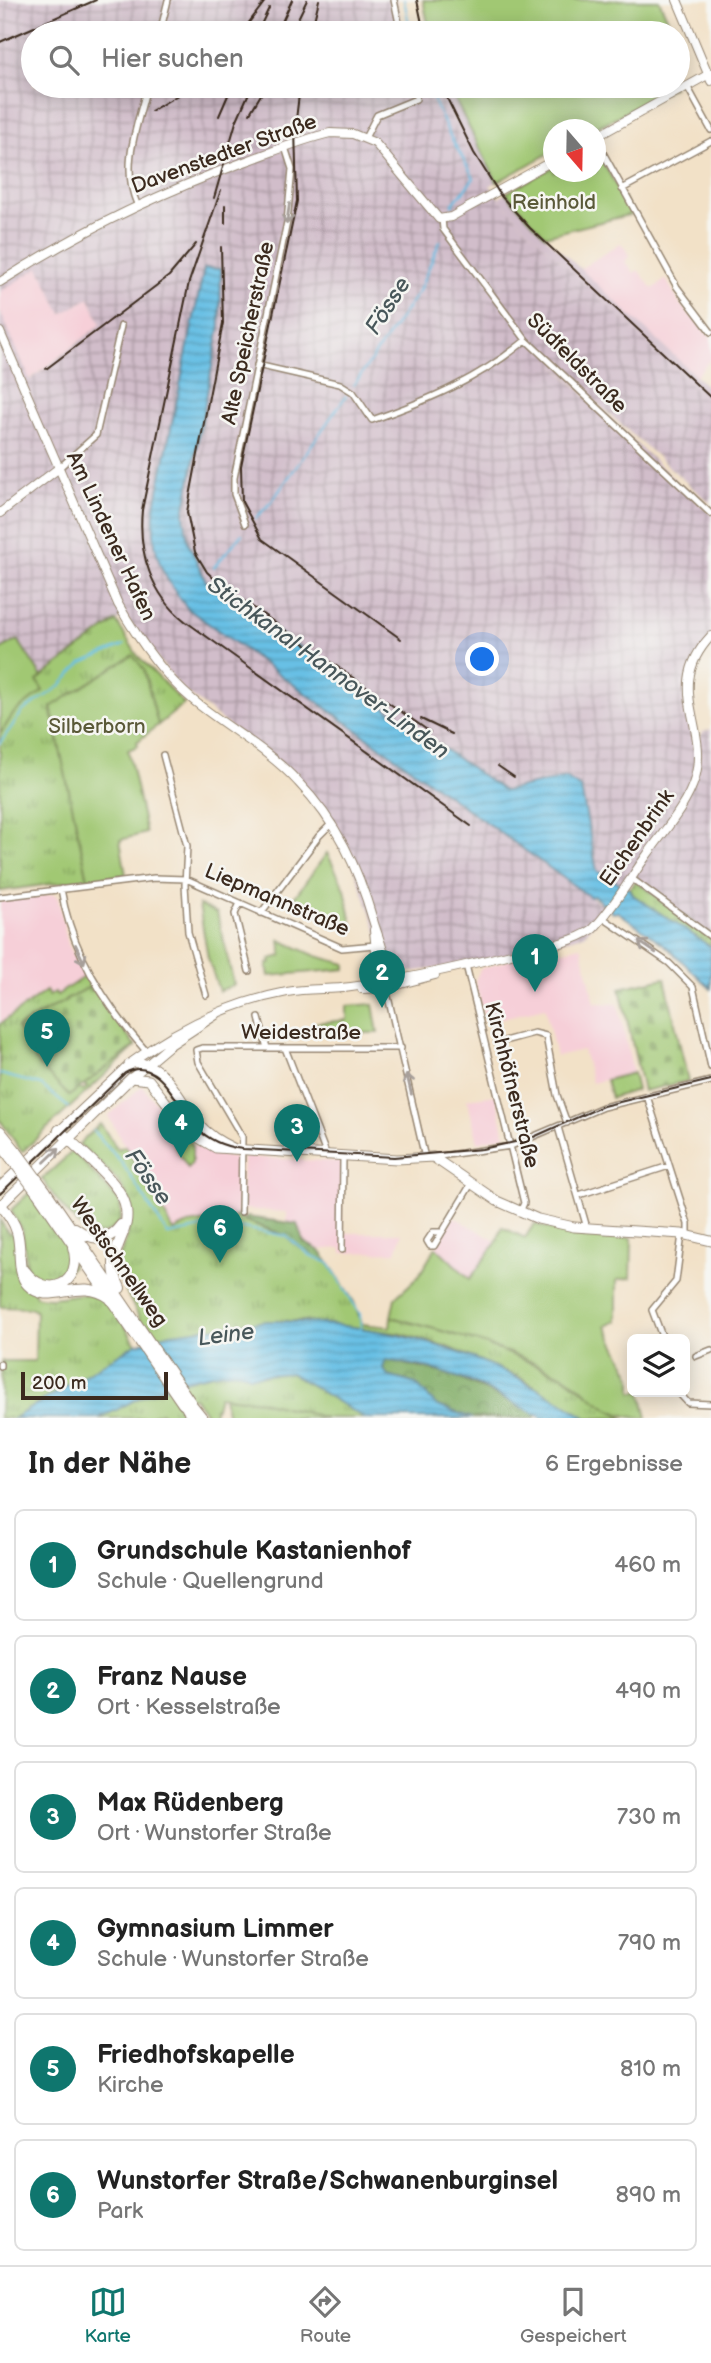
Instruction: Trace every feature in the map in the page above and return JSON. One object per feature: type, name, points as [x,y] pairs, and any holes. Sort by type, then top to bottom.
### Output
[{"type":"highway","points":[[59,1130],[122,1197],[126,1219],[114,1254],[113,1269],[137,1326]]},
{"type":"highway","name":"Westschnellweg","points":[[0,1131],[14,1155],[70,1224],[187,1403]]},
{"type":"highway","name":"Westschnellweg","points":[[0,1143],[14,1155]]},
{"type":"highway","name":"Westschnellweg","points":[[42,1192],[116,1303],[137,1326]]},
{"type":"highway","points":[[0,1205],[16,1229],[22,1277],[36,1291],[48,1294],[89,1287],[116,1303]]},
{"type":"highway","points":[[70,1224],[84,1234],[101,1239],[116,1233],[126,1219]]},
{"type":"highway","points":[[22,1268],[33,1281],[45,1287],[68,1280],[76,1267],[70,1237]]},
{"type":"main road","points":[[0,1187],[125,1067],[137,1062],[159,1071],[205,1131],[242,1150]]},
{"type":"main road","points":[[0,1205],[131,1078],[149,1080],[183,1125],[199,1140],[224,1150],[327,1156],[429,1157],[520,1212],[549,1222],[587,1228],[685,1235],[711,1241]]},
{"type":"main road","name":"Westschnellweg","points":[[187,1403],[192,1418]]},
{"type":"main road","name":"Westschnellweg","points":[[187,1403],[203,1418]]},
{"type":"street","points":[[163,21],[168,0]]},
{"type":"street","points":[[394,0],[398,21]]},
{"type":"street","points":[[677,0],[686,21]]},
{"type":"street","points":[[690,30],[710,76],[690,85]]},
{"type":"street","points":[[690,92],[711,130]]},
{"type":"street","points":[[137,204],[128,180],[128,166],[145,98]]},
{"type":"street","points":[[416,98],[377,115],[365,138],[383,149],[432,214],[442,219],[543,166]]},
{"type":"street","points":[[606,133],[666,98]]},
{"type":"street","name":"Davenstedter Straße","points":[[0,282],[65,242],[137,204],[285,147],[330,133],[365,138]]},
{"type":"street","points":[[622,190],[711,141]]},
{"type":"street","name":"Alte Speicherstraße","points":[[245,524],[234,494],[234,478],[289,206],[292,169],[285,147]]},
{"type":"street","points":[[606,159],[677,287],[711,332]]},
{"type":"street","name":"Südfeldstraße","points":[[442,219],[443,229],[526,340],[711,514]]},
{"type":"street","points":[[0,513],[59,468],[96,435],[121,326]]},
{"type":"street","name":"Am Lindener Hafen","points":[[0,332],[118,604],[154,659],[191,698],[296,780],[332,824],[360,876],[374,924],[386,983]]},
{"type":"street","points":[[257,365],[340,384],[353,392],[372,420],[454,388],[494,365],[526,340]]},
{"type":"street","points":[[40,483],[55,482],[67,487]]},
{"type":"street","name":"Eichenbrink","points":[[216,1015],[255,1000],[288,992],[386,983],[584,935],[605,915],[680,808],[695,780],[698,751],[688,707],[688,683],[694,660],[711,636]]},
{"type":"street","points":[[163,755],[187,846],[188,932],[206,995]]},
{"type":"street","points":[[261,913],[319,836],[332,824]]},
{"type":"street","name":"Liepmannstraße","points":[[0,897],[154,878],[186,878],[342,948],[375,944]]},
{"type":"street","points":[[628,881],[711,937]]},
{"type":"street","points":[[61,889],[70,930],[89,971],[146,1051]]},
{"type":"street","points":[[240,903],[235,914],[249,971]]},
{"type":"street","points":[[605,915],[669,963],[693,987],[711,1066]]},
{"type":"street","name":"Am Lindener Hafen","points":[[374,924],[375,944],[386,983]]},
{"type":"street","name":"Kirchhöfnerstraße","points":[[466,965],[524,1203],[520,1212]]},
{"type":"street","points":[[386,983],[429,1157],[511,1146],[604,1107],[710,1081],[711,1092]]},
{"type":"street","points":[[125,1067],[191,1024],[216,1015]]},
{"type":"street","points":[[131,1078],[216,1015]]},
{"type":"street","points":[[259,1018],[267,1048]]},
{"type":"street","points":[[497,1043],[534,1033],[546,1036],[557,1095],[567,1123]]},
{"type":"street","name":"Weidestraße","points":[[242,1150],[240,1132],[196,1058],[196,1051],[202,1048],[401,1048]]},
{"type":"street","points":[[285,1048],[327,1156]]},
{"type":"street","points":[[646,1096],[688,1224],[676,1281],[652,1310],[661,1334]]},
{"type":"street","points":[[558,1128],[587,1228]]},
{"type":"street","points":[[241,1212],[242,1150]]},
{"type":"street","points":[[342,1250],[343,1156]]},
{"type":"street","points":[[579,1195],[669,1166]]},
{"type":"street","points":[[442,1232],[471,1184]]},
{"type":"street","points":[[696,1356],[711,1350]]},
{"type":"street","points":[[682,1397],[686,1402],[694,1404],[711,1404]]},
{"type":"shaded area","points":[[0,0],[396,0],[401,21],[21,21],[21,98],[441,98],[470,157],[499,198],[524,226],[711,403],[711,504],[549,361],[711,514],[711,636],[689,676],[697,742],[703,732],[711,729],[711,937],[631,878],[584,935],[466,965],[392,974],[347,848],[297,780],[181,688],[124,616],[42,677],[18,640],[0,649],[0,311],[30,380],[101,324],[89,298],[62,314],[39,267],[0,292]],"holes":[[[207,582],[504,791],[581,788],[604,906],[188,609]]]},
{"type":"shaded area","points":[[442,98],[454,98],[497,182],[489,186],[470,157]]},
{"type":"shaded area","points":[[506,193],[545,236],[711,390],[711,403],[524,226],[499,198]]},
{"type":"shaded area","points":[[621,243],[630,255],[625,262],[634,273],[638,270],[653,289],[666,279],[680,304],[711,338],[711,359],[696,376],[580,269]]},
{"type":"shaded area","points":[[39,266],[62,314],[89,298],[101,324],[29,380],[0,311],[0,292]]},
{"type":"shaded area","points":[[54,894],[58,898],[68,944],[85,976],[57,995],[49,996],[46,992],[0,1024],[0,901]]},
{"type":"shaded area","points":[[581,946],[595,1003],[618,1004],[633,1073],[592,1083],[583,1050],[556,1056],[545,1008],[485,1022],[475,981],[480,969],[518,957],[519,961]]},
{"type":"shaded area","points":[[142,1086],[189,1143],[214,1154],[238,1159],[237,1217],[188,1224],[174,1231],[108,1116]]},
{"type":"shaded area","points":[[496,1095],[505,1136],[478,1142],[467,1099]]},
{"type":"shaded area","points":[[243,1157],[342,1162],[342,1233],[402,1233],[396,1252],[342,1253],[342,1248],[315,1250],[300,1237],[297,1224],[287,1223],[287,1212],[241,1209]]},
{"type":"shaded area","points":[[453,1216],[497,1242],[471,1280],[436,1247]]},
{"type":"green space","points":[[423,0],[659,0],[669,21],[427,21]]},
{"type":"green space","points":[[454,98],[652,98],[606,123],[606,119],[543,119],[543,157],[497,182]]},
{"type":"green space","name":"Reinhold","points":[[606,168],[632,214],[545,236],[506,193],[543,173],[543,182],[606,182]]},
{"type":"green space","points":[[116,621],[137,655],[184,704],[158,725],[144,670],[51,707],[88,879],[0,891],[0,734],[13,713],[24,704],[36,681]]},
{"type":"green space","points":[[18,640],[42,677],[37,681],[43,691],[14,713],[0,734],[0,649]]},
{"type":"green space","name":"Silberborn","points":[[133,655],[144,670],[158,725],[137,742],[138,746],[128,750],[146,833],[120,840],[126,875],[88,879],[51,707]]},
{"type":"green space","points":[[327,853],[345,889],[353,929],[291,902]]},
{"type":"green space","points":[[636,881],[711,937],[711,947],[633,895],[630,889]]},
{"type":"green space","points":[[199,905],[217,913],[234,985],[219,991],[208,958]]},
{"type":"green space","points":[[280,940],[316,956],[346,964],[346,969],[269,976],[267,964],[271,963],[270,959],[282,956]]},
{"type":"green space","points":[[85,976],[93,985],[17,1027],[69,1096],[79,1088],[82,1091],[87,1087],[84,1084],[135,1044],[136,1046],[22,1152],[0,1120],[0,1024],[46,991],[49,996],[55,992],[57,995]]},
{"type":"green space","points":[[665,978],[688,1081],[643,1091],[620,988]]},
{"type":"green space","points":[[93,985],[135,1046],[69,1096],[38,1064],[17,1028]]},
{"type":"green space","points":[[373,1004],[378,1033],[319,1033],[316,1023],[347,1020],[347,1006]]},
{"type":"green space","points":[[633,1073],[637,1090],[611,1098],[606,1080]]},
{"type":"green space","points":[[165,1116],[192,1144],[192,1163],[188,1168],[175,1147],[180,1144],[175,1146],[169,1136],[173,1132],[169,1135],[158,1118]]},
{"type":"green space","points":[[100,1124],[118,1149],[125,1146],[174,1231],[188,1224],[236,1217],[240,1213],[243,1220],[286,1236],[298,1247],[329,1263],[354,1302],[362,1324],[390,1327],[391,1317],[475,1340],[561,1375],[623,1418],[587,1418],[523,1379],[445,1346],[402,1334],[306,1321],[268,1321],[157,1338],[148,1325],[143,1325],[115,1270],[129,1226],[130,1202],[112,1175],[79,1144]]},
{"type":"green space","points":[[73,1151],[120,1202],[121,1219],[111,1231],[100,1234],[88,1231],[77,1223],[42,1179]]},
{"type":"green space","points":[[30,1192],[68,1244],[72,1266],[61,1280],[48,1284],[28,1271],[22,1231],[11,1210]]},
{"type":"green space","points":[[246,1217],[297,1224],[304,1242],[320,1251],[329,1263],[310,1255],[286,1236],[244,1220]]},
{"type":"green space","points":[[0,1220],[8,1233],[14,1233],[36,1296],[96,1296],[118,1315],[136,1344],[14,1418],[0,1418],[2,1361],[35,1361],[36,1312],[32,1308],[0,1307]]},
{"type":"green space","points":[[534,1224],[571,1234],[632,1238],[631,1278],[617,1280],[617,1321],[606,1326],[627,1367],[627,1397],[642,1397],[647,1418],[631,1417],[608,1409],[571,1381],[518,1356],[391,1317],[395,1298],[418,1277],[436,1247],[470,1279],[496,1243],[502,1227],[525,1238]]},
{"type":"green space","points":[[386,1360],[449,1374],[537,1414],[534,1418],[472,1418],[437,1406],[416,1384],[388,1376],[383,1368]]},
{"type":"green space","points":[[234,1370],[291,1373],[364,1418],[326,1418],[261,1401],[219,1396],[213,1418],[209,1418],[194,1397],[175,1401],[188,1418],[166,1418],[161,1412],[146,1418],[98,1418],[164,1388]]},
{"type":"green space","points":[[224,1397],[261,1401],[326,1418],[228,1418]]},
{"type":"water","name":"Stichkanal Hannover-Linden","points":[[204,268],[221,269],[220,326],[184,514],[188,542],[206,581],[504,791],[566,778],[581,788],[597,871],[630,889],[633,895],[711,947],[711,989],[666,946],[618,912],[613,913],[594,896],[590,897],[188,609],[179,597],[156,552],[154,510]]},
{"type":"water","name":"Leine","points":[[268,1321],[355,1327],[396,1334],[435,1345],[511,1375],[587,1418],[543,1418],[474,1383],[430,1368],[386,1360],[383,1368],[388,1376],[416,1384],[437,1406],[472,1418],[364,1418],[291,1373],[249,1376],[241,1372],[228,1372],[164,1388],[96,1418],[14,1418],[136,1344],[171,1333]]},
{"type":"waterway","name":"Fösse","points":[[404,0],[408,21]]},
{"type":"waterway","name":"Fösse","points":[[433,98],[474,178],[452,205]]},
{"type":"waterway","name":"Fösse","points":[[354,385],[419,291],[440,241]]},
{"type":"waterway","name":"Fösse","points":[[256,518],[272,501],[346,396]]},
{"type":"waterway","name":"Fösse","points":[[214,567],[242,534]]},
{"type":"waterway","name":"Fösse","points":[[0,743],[23,711],[59,687],[82,663],[124,645]]},
{"type":"waterway","name":"Fösse","points":[[0,1074],[41,1085],[68,1107]]},
{"type":"waterway","name":"Fösse","points":[[93,1131],[122,1163],[168,1235],[221,1224],[286,1236],[310,1255],[329,1263],[360,1314],[361,1329]]},
{"type":"tram line","points":[[0,1194],[125,1073],[137,1069],[147,1070],[157,1076],[195,1126],[223,1145],[243,1149],[394,1157],[482,1149],[529,1139],[603,1106],[711,1080]]},
{"type":"railway","points":[[48,21],[96,0]]},
{"type":"railway","points":[[250,21],[266,0]]},
{"type":"railway","points":[[282,21],[292,0]]},
{"type":"railway","points":[[297,21],[307,0]]},
{"type":"railway","points":[[314,21],[319,0]]},
{"type":"railway","points":[[417,0],[421,21]]},
{"type":"railway","points":[[263,21],[269,8]]},
{"type":"railway","points":[[0,42],[21,33]]},
{"type":"railway","points":[[151,111],[173,98]]},
{"type":"railway","points":[[219,116],[227,98]]},
{"type":"railway","points":[[214,198],[236,122],[247,98]]},
{"type":"railway","points":[[250,113],[259,98]]},
{"type":"railway","points":[[299,98],[295,128],[297,201],[241,466],[242,502],[262,539],[401,639]]},
{"type":"railway","points":[[447,98],[474,153],[501,196],[530,228],[711,398]]},
{"type":"railway","points":[[221,190],[189,282],[142,510],[142,542],[149,572],[163,598],[185,621],[471,826]]},
{"type":"railway","points":[[225,205],[225,223]]},
{"type":"railway","points":[[46,369],[169,276],[196,244]]},
{"type":"railway","points":[[221,247],[223,323],[187,512],[195,552],[207,572],[221,585],[430,732]]},
{"type":"railway","points":[[421,719],[452,734]]},
{"type":"railway","points":[[498,766],[514,777]]},
{"type":"place","name":"Grundschule Kastanienhof","points":[[535,992]]},
{"type":"place","name":"Franz Nause","points":[[382,1008]]},
{"type":"place","name":"Friedhofskapelle","points":[[47,1067]]},
{"type":"place","name":"Gymnasium Limmer","points":[[181,1158]]},
{"type":"place","name":"Max Rüdenberg","points":[[297,1162]]},
{"type":"place","name":"Wunstorfer Straße/Schwanenburginsel","points":[[220,1263]]}]
